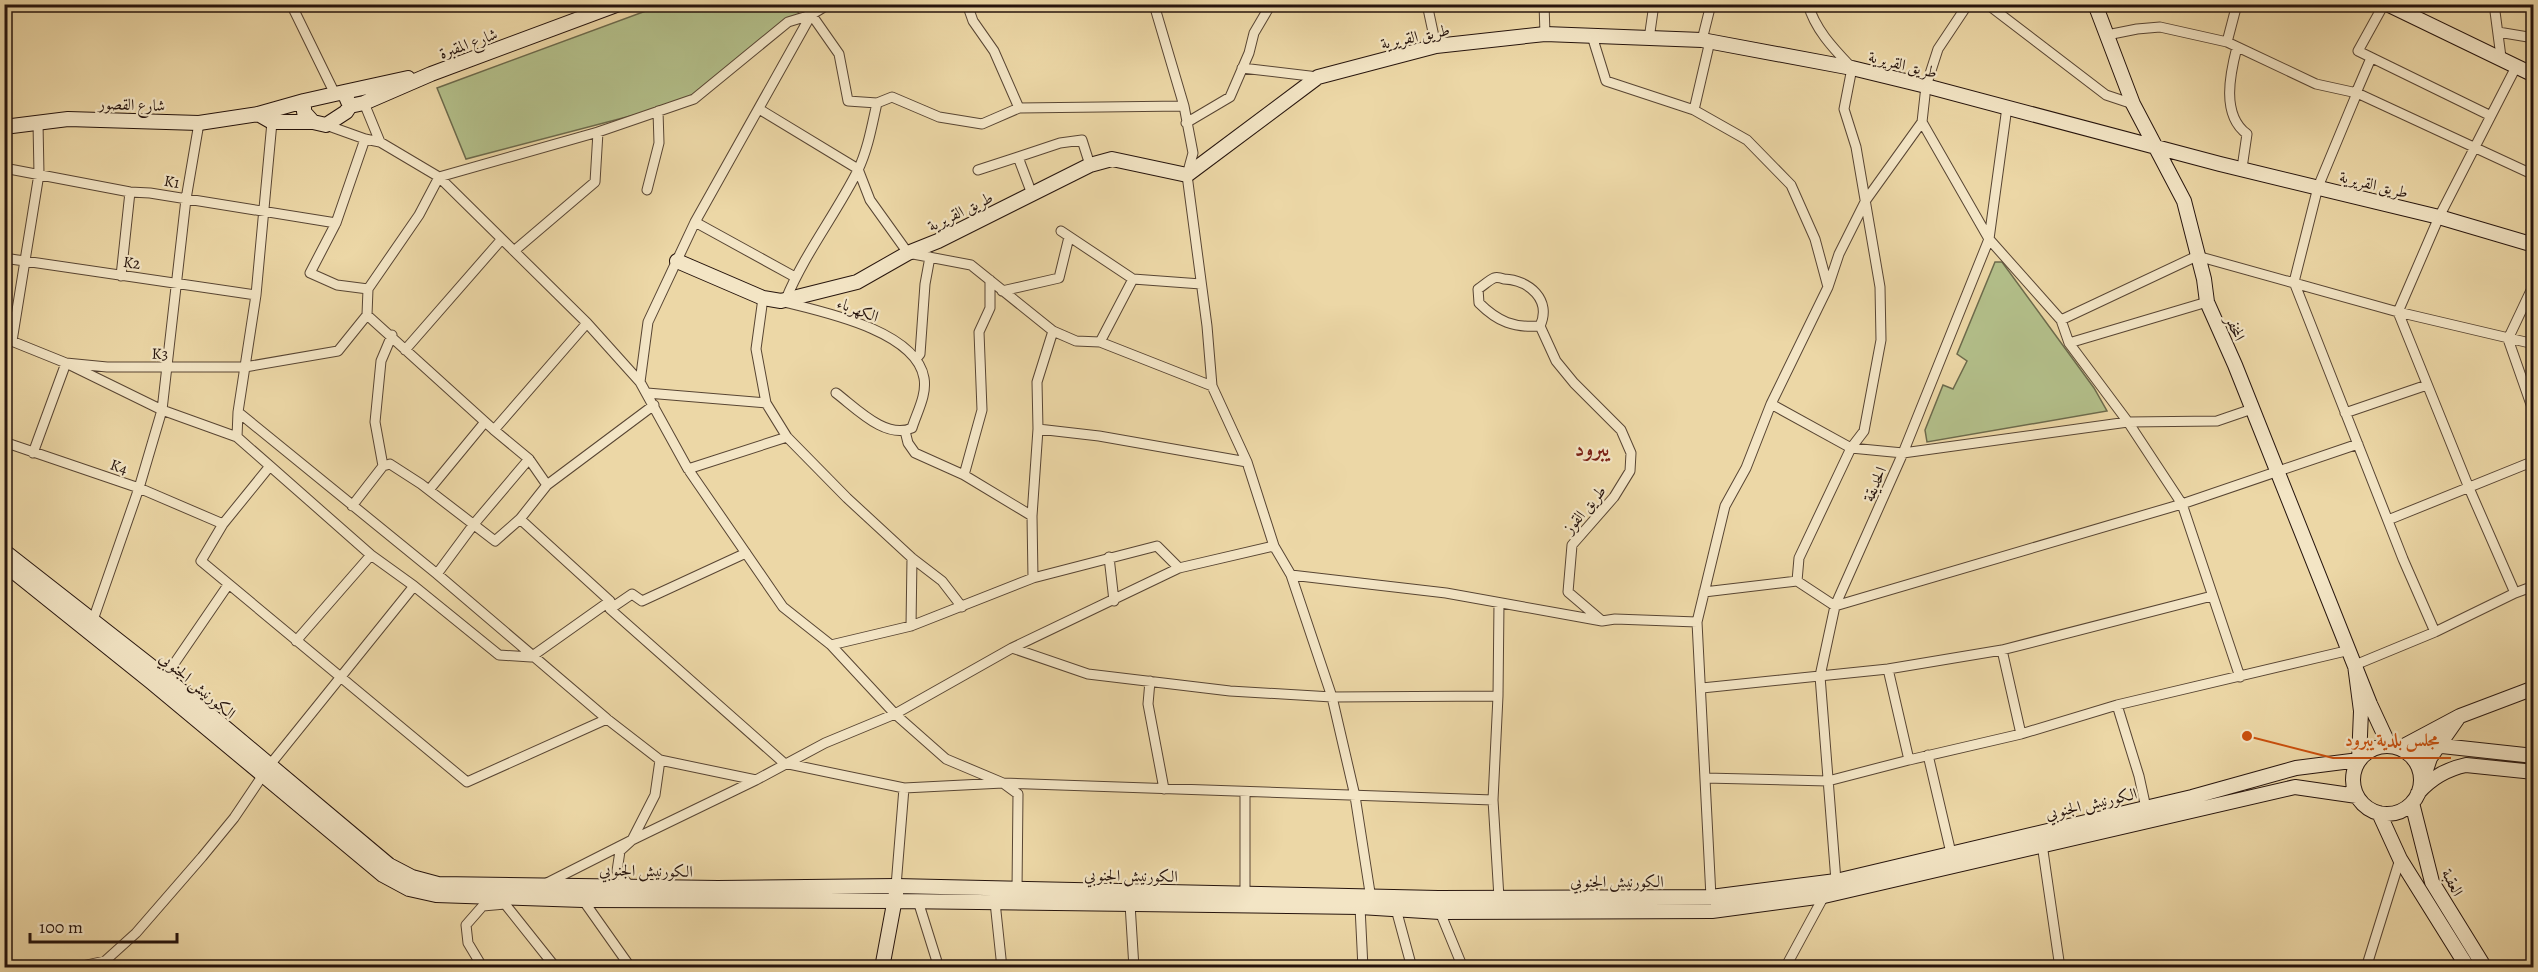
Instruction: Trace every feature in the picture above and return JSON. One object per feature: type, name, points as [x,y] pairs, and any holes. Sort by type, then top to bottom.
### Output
[{"type":"main road","name":"شارع المقبرة","points":[[431,74],[619,4]]},
{"type":"main road","name":"المخفر","points":[[2095,4],[2133,104],[2184,201],[2204,279],[2206,302],[2355,665]]},
{"type":"main road","points":[[2386,4],[2501,57],[2534,75]]},
{"type":"main road","name":"طريق القريرية","points":[[678,261],[763,298],[783,300],[856,282],[908,253],[1090,165],[1112,159],[1186,175],[1318,76],[1436,46],[1545,34],[1706,41],[1852,68],[2439,218],[2534,245]]},
{"type":"main road","name":"شارع القصور","points":[[4,127],[68,118],[199,123],[258,114],[303,101],[431,74]]},
{"type":"main road","points":[[258,114],[272,122],[320,124],[346,112],[350,106],[364,104],[431,74]]},
{"type":"main road","points":[[340,93],[350,106]]},
{"type":"main road","points":[[303,101],[304,112],[320,124]]},
{"type":"main road","name":"الكورنيش الجنوبي","points":[[4,551],[165,677],[383,875],[409,889],[436,895],[487,901],[1017,890],[1245,894],[1440,912],[1712,911],[1824,896],[2295,787],[2357,796]]},
{"type":"main road","name":"الكورنيش الجنوبي","points":[[4,564],[389,865],[412,877],[438,884],[629,885],[896,894],[918,901],[1130,904],[1368,904],[1499,898],[1711,897],[1836,881],[2192,797],[2296,768],[2359,760]]},
{"type":"main road","points":[[2355,665],[2399,749],[2417,764],[2421,775],[2415,798]]},
{"type":"main road","points":[[2355,665],[2361,711],[2359,760],[2354,771],[2353,785],[2357,796],[2368,808],[2379,813],[2400,811],[2432,779],[2466,765],[2534,772]]},
{"type":"main road","points":[[2399,749],[2460,716],[2534,688]]},
{"type":"main road","points":[[2415,798],[2430,758],[2460,716]]},
{"type":"main road","points":[[2359,760],[2369,751],[2438,746],[2534,756]]},
{"type":"main road","name":"العقبة","points":[[2415,798],[2432,882],[2485,968]]},
{"type":"main road","name":"العقبة","points":[[2379,813],[2400,859],[2468,968]]},
{"type":"main road","points":[[882,968],[896,894]]},
{"type":"street","points":[[291,4],[340,93]]},
{"type":"street","points":[[804,4],[838,54],[848,101],[877,103],[892,97],[939,117],[982,124],[1019,108],[1184,106]]},
{"type":"street","points":[[547,485],[529,459],[484,422],[405,350],[392,335],[367,315],[368,289],[419,215],[439,177],[598,132],[694,99],[788,22],[811,15],[829,4]]},
{"type":"street","points":[[967,4],[974,21],[994,51],[1019,108]]},
{"type":"street","points":[[1139,4],[1148,4]]},
{"type":"street","points":[[1156,4],[1155,8],[1184,106],[1193,153],[1186,175],[1212,386],[1248,462],[1274,546],[1291,575],[1332,697],[1355,796],[1368,904],[1363,968]]},
{"type":"street","points":[[1186,123],[1230,97],[1254,33],[1271,4]]},
{"type":"street","points":[[1427,4],[1436,46]]},
{"type":"street","points":[[1544,4],[1545,34]]},
{"type":"street","points":[[1649,39],[1654,4]]},
{"type":"street","points":[[1694,110],[1711,4]]},
{"type":"street","points":[[1797,582],[1799,558],[1851,448],[1864,431],[1881,340],[1880,287],[1856,147],[1845,109],[1852,68],[1831,46],[1811,14],[1808,4]]},
{"type":"street","points":[[1711,897],[1697,622],[1725,506],[1746,468],[1771,404],[1828,287],[1839,255],[1866,200],[1922,122],[1926,86],[1938,49],[1968,4]]},
{"type":"street","points":[[1987,4],[2106,95],[2133,104]]},
{"type":"street","points":[[2227,42],[2237,4]]},
{"type":"street","points":[[2386,4],[2358,51],[2490,115]]},
{"type":"street","points":[[2494,4],[2501,57]]},
{"type":"street","points":[[640,382],[648,322],[695,222],[811,15]]},
{"type":"street","points":[[2107,35],[2160,27],[2227,42],[2316,84],[2356,93],[2534,175]]},
{"type":"street","points":[[2498,32],[2534,38]]},
{"type":"street","points":[[1592,36],[1606,81],[1694,110],[1747,140],[1791,185],[1815,239],[1828,287]]},
{"type":"street","points":[[2237,47],[2229,77],[2232,109],[2237,127],[2247,134],[2242,168]]},
{"type":"street","points":[[2371,57],[2318,187],[2294,282],[2435,632]]},
{"type":"street","points":[[2515,592],[2469,488],[2398,312],[2439,218],[2517,65]]},
{"type":"street","points":[[1242,68],[1318,76]]},
{"type":"street","points":[[783,300],[858,169],[868,145],[877,103]]},
{"type":"street","points":[[364,104],[380,142]]},
{"type":"street","name":"الحديقة","points":[[1836,881],[1820,676],[1835,606],[1903,453],[1989,239],[2007,107]]},
{"type":"street","points":[[759,109],[858,169],[870,200],[908,253],[971,265],[1053,331],[1076,341],[1100,342],[1212,386]]},
{"type":"street","points":[[647,190],[659,143],[658,111]]},
{"type":"street","points":[[237,436],[238,412],[256,295],[272,122]]},
{"type":"street","points":[[1922,122],[1989,239],[2061,320],[2069,342],[2128,422],[2182,504],[2240,677]]},
{"type":"street","points":[[8,340],[25,262],[39,174],[38,123]]},
{"type":"street","points":[[93,620],[139,488],[162,410],[186,199],[199,123]]},
{"type":"street","points":[[320,124],[365,140],[380,142],[439,177],[587,323],[640,382],[688,469],[783,607],[831,645],[895,714],[946,759],[1003,783],[1018,794],[1017,890]]},
{"type":"street","points":[[514,251],[595,182],[598,132]]},
{"type":"street","points":[[365,140],[336,223],[310,273],[337,285],[368,289]]},
{"type":"street","points":[[978,170],[1060,143],[1082,140],[1090,165]]},
{"type":"street","points":[[1018,157],[1032,194]]},
{"type":"street","name":"K1","points":[[4,168],[130,192],[150,193],[336,223]]},
{"type":"street","points":[[120,276],[130,192]]},
{"type":"street","points":[[695,222],[795,277]]},
{"type":"street","points":[[1002,291],[1059,278],[1065,234],[1133,279],[1201,284]]},
{"type":"street","points":[[405,350],[501,240]]},
{"type":"street","points":[[2061,320],[2197,256],[2398,312],[2534,344]]},
{"type":"street","points":[[836,393],[884,427],[897,431],[912,428],[924,393],[924,379],[916,359],[920,354],[925,284],[930,257]]},
{"type":"street","name":"K2","points":[[4,258],[256,295]]},
{"type":"street","name":"طريق القوز","points":[[1540,326],[1522,327],[1503,323],[1479,303],[1478,289],[1494,278],[1514,279],[1532,287],[1543,304],[1544,316],[1540,326],[1556,361],[1574,383],[1621,430],[1631,453],[1630,471],[1614,497],[1572,544],[1568,592],[1602,621]]},
{"type":"street","points":[[1100,342],[1133,279]]},
{"type":"street","points":[[964,475],[982,410],[979,332],[990,308],[990,280]]},
{"type":"street","points":[[2534,284],[2508,339],[2534,413]]},
{"type":"street","points":[[763,298],[756,349],[766,403],[787,437],[847,498],[912,558],[942,581],[962,607]]},
{"type":"street","name":"الكهرباء","points":[[783,300],[874,330],[903,345],[916,359]]},
{"type":"street","points":[[2069,342],[2206,302]]},
{"type":"street","name":"K3","points":[[8,340],[66,363],[166,369],[245,367],[338,351],[367,315]]},
{"type":"street","points":[[494,430],[587,323]]},
{"type":"street","points":[[1033,578],[1032,516],[1038,429],[1037,382],[1053,331]]},
{"type":"street","points":[[383,466],[375,422],[381,361],[392,335]]},
{"type":"street","points":[[33,453],[66,363],[162,410],[237,436],[371,555],[414,586],[499,655],[531,657],[610,605],[632,594],[642,601],[746,553]]},
{"type":"street","points":[[2345,413],[2427,385]]},
{"type":"street","points":[[647,393],[766,403]]},
{"type":"street","points":[[1771,404],[1851,448],[1903,453],[2128,422],[2217,421],[2252,410]]},
{"type":"street","points":[[352,506],[383,466],[390,464],[429,490],[495,541],[520,519],[547,485],[654,405]]},
{"type":"street","points":[[238,412],[437,574],[531,657],[660,760],[756,780]]},
{"type":"street","points":[[429,490],[484,422]]},
{"type":"street","points":[[1038,429],[1099,436],[1248,462]]},
{"type":"street","points":[[905,431],[908,443],[915,453],[964,475],[1032,516]]},
{"type":"street","points":[[688,469],[787,437]]},
{"type":"street","name":"K4","points":[[4,442],[139,488],[223,524]]},
{"type":"street","points":[[1704,592],[1797,582],[1835,606],[2182,504],[2358,444]]},
{"type":"street","points":[[437,574],[474,524],[529,459]]},
{"type":"street","points":[[2388,520],[2534,461]]},
{"type":"street","points":[[270,466],[223,524],[201,561],[467,782],[607,719]]},
{"type":"street","points":[[520,519],[610,605],[784,763],[904,788],[1003,783],[1493,800]]},
{"type":"street","points":[[831,645],[910,626],[1033,578],[1157,546],[1179,568]]},
{"type":"street","points":[[545,885],[756,780],[784,763],[895,714],[1012,648],[1179,568],[1274,546]]},
{"type":"street","points":[[296,641],[371,555]]},
{"type":"street","points":[[1109,557],[1113,601]]},
{"type":"street","points":[[910,626],[912,558]]},
{"type":"street","points":[[1291,575],[1446,593],[1602,621],[1615,619],[1697,622]]},
{"type":"street","points":[[165,677],[228,585]]},
{"type":"street","points":[[97,968],[136,933],[202,857],[234,818],[266,770],[414,586]]},
{"type":"street","points":[[2355,665],[2435,632],[2515,592],[2534,586]]},
{"type":"street","points":[[1702,688],[1888,669],[2002,650],[2212,596]]},
{"type":"street","points":[[1499,603],[1498,696],[1493,800],[1499,898]]},
{"type":"street","points":[[1012,648],[1088,674],[1230,691],[1332,697],[1498,696]]},
{"type":"street","points":[[2002,650],[2021,734]]},
{"type":"street","points":[[1705,778],[1828,782],[1909,759],[2021,734],[2117,705],[2350,650]]},
{"type":"street","points":[[1888,669],[1909,759]]},
{"type":"street","points":[[1150,681],[1148,704],[1164,789]]},
{"type":"street","points":[[2117,705],[2139,776],[2146,808]]},
{"type":"street","points":[[1928,755],[1951,853]]},
{"type":"street","points":[[629,885],[617,871],[620,851],[632,840],[655,795],[660,760]]},
{"type":"street","points":[[896,894],[904,788]]},
{"type":"street","points":[[1245,792],[1245,894]]},
{"type":"street","points":[[2042,844],[2060,968]]},
{"type":"street","points":[[2366,968],[2400,859]]},
{"type":"street","points":[[1785,968],[1824,896]]},
{"type":"street","points":[[583,900],[631,968]]},
{"type":"street","points":[[483,968],[468,943],[466,925],[487,901],[505,904],[556,968]]},
{"type":"street","points":[[918,901],[939,968]]},
{"type":"street","points":[[995,902],[1002,968]]},
{"type":"street","points":[[1130,904],[1134,968]]},
{"type":"street","points":[[1396,909],[1412,968]]},
{"type":"street","points":[[1440,912],[1463,968]]},
{"type":"street","points":[[73,968],[105,961]]},
{"type":"green space","points":[[662,5],[794,5],[799,14],[703,93],[684,102],[466,159],[437,88]]},
{"type":"green space","points":[[1995,262],[2002,262],[2094,388],[2107,411],[1927,442],[1925,430],[1943,385],[1953,389],[1967,361],[1957,354]]},
{"type":"place","name":"مجلس بلدية يبرود","points":[[2247,736]]},
{"type":"district","name":"يبرود","points":[[1592,448]]}]
